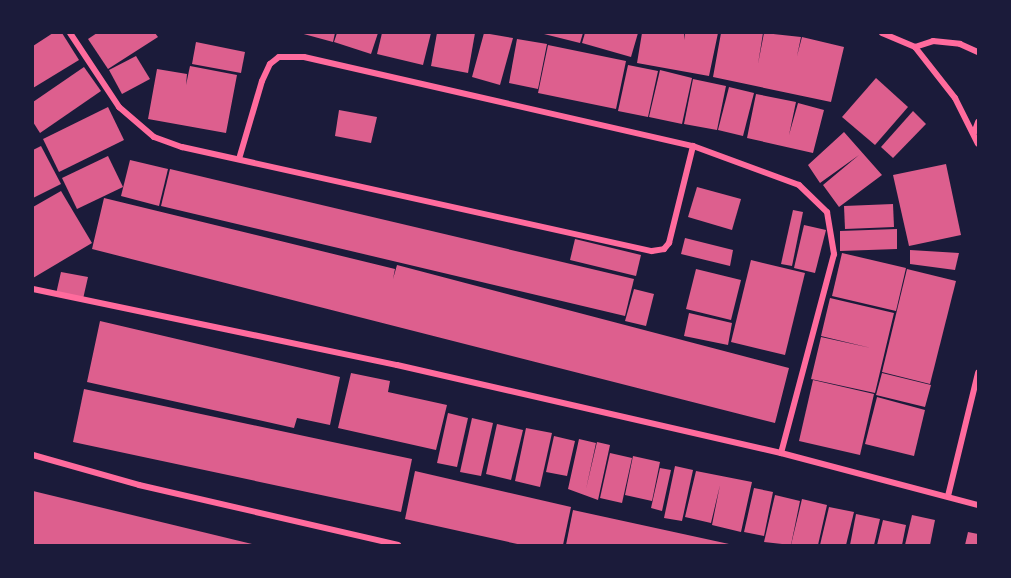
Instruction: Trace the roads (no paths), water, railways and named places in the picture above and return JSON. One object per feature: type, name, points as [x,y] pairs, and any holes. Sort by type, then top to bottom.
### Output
[{"type":"street","points":[[70,33],[119,107],[136,125],[182,147],[652,251],[664,249],[669,243],[693,147]]},
{"type":"street","points":[[882,33],[915,47],[956,98],[978,144]]},
{"type":"street","points":[[915,47],[933,41],[960,44],[978,52]]},
{"type":"street","points":[[239,159],[262,81],[279,57],[304,57],[693,147],[800,185],[818,201],[831,223],[834,254],[781,453]]},
{"type":"street","points":[[974,133],[978,122]]},
{"type":"street","points":[[33,289],[397,365],[781,453],[978,505]]},
{"type":"street","points":[[948,496],[978,373]]},
{"type":"street","points":[[33,454],[139,485],[398,545]]}]
